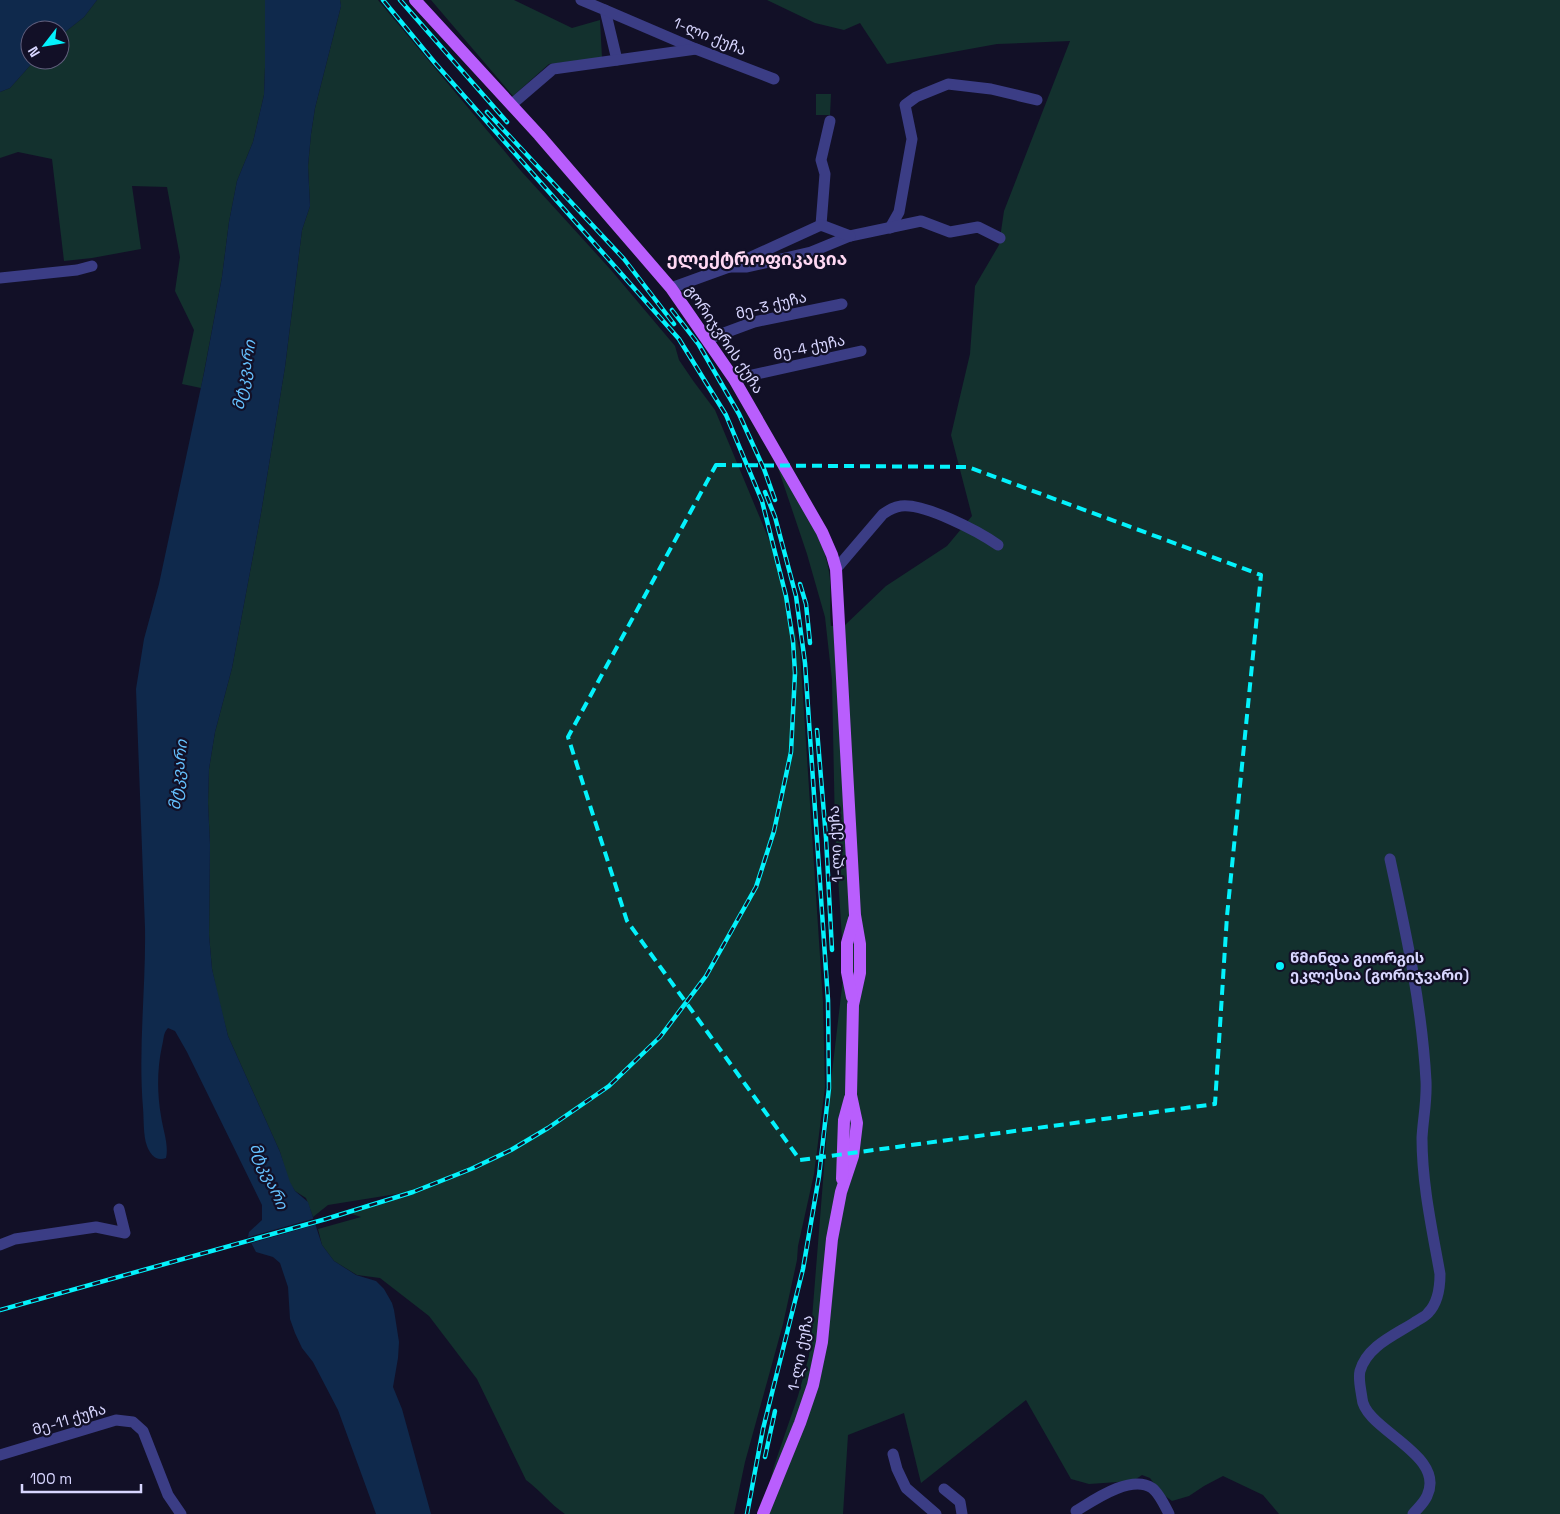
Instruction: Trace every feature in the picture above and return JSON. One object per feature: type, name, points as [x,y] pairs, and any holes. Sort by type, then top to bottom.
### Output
[{"type":"main road","name":"გორიჯვრის ქუჩა","points":[[415,0],[610,216],[671,288],[734,379],[822,532],[836,569],[847,772]]},
{"type":"main road","name":"1-ლი ქუჩა","points":[[763,1514],[800,1423],[812,1386],[822,1342],[832,1239],[841,1192],[844,1120],[851,1095],[853,1005],[860,973],[860,944],[855,915],[847,772]]},
{"type":"street","name":"1-ლი ქუჩა","points":[[581,0],[696,49],[774,79]]},
{"type":"street","points":[[605,10],[617,60]]},
{"type":"street","points":[[511,105],[553,68],[696,49]]},
{"type":"street","points":[[890,228],[899,212],[912,139],[905,105],[916,97],[948,84],[991,89],[1038,100]]},
{"type":"street","points":[[821,225],[825,174],[821,160],[830,121]]},
{"type":"street","points":[[729,267],[747,267],[811,252],[850,236],[921,221],[950,232],[978,227],[1000,238]]},
{"type":"street","points":[[671,288],[729,267],[821,225],[850,236]]},
{"type":"street","points":[[0,278],[77,270],[92,266]]},
{"type":"street","name":"მე-3 ქუჩა","points":[[708,339],[754,322],[842,304]]},
{"type":"street","name":"მე-4 ქუჩა","points":[[734,379],[861,351]]},
{"type":"street","points":[[836,569],[883,514],[892,508],[902,506],[922,509],[951,519],[998,544]]},
{"type":"street","points":[[1390,859],[1418,1002],[1426,1082],[1426,1103],[1422,1137],[1424,1183],[1440,1274],[1440,1289],[1429,1313],[1371,1350],[1364,1361],[1360,1373],[1362,1403],[1371,1417],[1404,1443],[1418,1458],[1427,1472],[1430,1484],[1427,1497],[1413,1514]]},
{"type":"street","points":[[0,1245],[15,1239],[96,1228],[125,1233],[119,1208]]},
{"type":"street","name":"მე-11 ქუჩა","points":[[0,1455],[116,1420],[133,1422],[143,1431],[168,1495],[181,1514]]},
{"type":"street","points":[[893,1454],[897,1469],[906,1488],[936,1514]]},
{"type":"street","points":[[1076,1513],[1102,1494],[1118,1488],[1142,1484],[1153,1489],[1169,1514]]},
{"type":"street","points":[[944,1488],[960,1502],[962,1514]]},
{"type":"highlighted area","points":[[716,465],[968,467],[1261,575],[1227,916],[1215,1104],[800,1160],[627,921],[568,737]]},
{"type":"green space","points":[[97,0],[265,0],[264,95],[253,142],[237,181],[229,222],[222,277],[201,388],[182,384],[194,330],[175,291],[180,257],[167,187],[132,186],[141,249],[64,261],[52,159],[18,152],[0,158],[0,92],[10,88],[26,70],[70,70],[70,28],[84,17]]},
{"type":"green space","points":[[340,0],[378,0],[521,171],[611,270],[675,346],[679,360],[715,410],[775,554],[800,651],[823,1002],[825,1087],[814,1174],[798,1246],[797,1260],[783,1324],[745,1462],[734,1514],[565,1514],[526,1480],[477,1379],[429,1316],[380,1278],[357,1275],[334,1261],[322,1245],[318,1229],[361,1217],[349,1213],[409,1192],[328,1205],[313,1217],[306,1198],[295,1191],[289,1182],[280,1152],[228,1036],[218,998],[212,969],[209,935],[209,769],[215,732],[232,668],[261,513],[285,367],[302,230],[310,206],[308,166],[315,108],[341,6]]},
{"type":"green space","points":[[431,0],[514,0],[572,28],[600,20],[602,58],[549,64],[513,96]]},
{"type":"green space","points":[[767,0],[1560,0],[1560,1514],[1279,1514],[1263,1495],[1223,1476],[1189,1496],[1172,1501],[1160,1492],[1150,1478],[1142,1475],[1133,1481],[1089,1484],[1071,1479],[1026,1400],[921,1483],[904,1413],[848,1435],[843,1514],[762,1514],[774,1466],[798,1396],[809,1356],[831,1081],[844,970],[835,830],[832,680],[825,617],[807,554],[776,462],[815,530],[826,558],[830,579],[831,626],[844,626],[886,586],[947,546],[972,516],[951,435],[970,354],[975,286],[999,245],[1004,211],[1070,41],[997,44],[887,64],[860,23],[844,30],[815,23]]},
{"type":"green space","points":[[816,94],[831,94],[830,115],[816,115]]},
{"type":"water","points":[[0,0],[97,0],[84,17],[70,28],[70,20],[20,20],[20,70],[26,70],[10,88],[0,92]]},
{"type":"water","name":"მტკვარი","points":[[265,0],[340,0],[341,6],[315,108],[308,166],[310,206],[302,230],[285,367],[261,513],[232,668],[215,732],[209,769],[209,935],[212,969],[228,1036],[280,1152],[290,1182],[295,1191],[308,1202],[322,1245],[334,1261],[356,1275],[376,1281],[384,1289],[392,1303],[399,1342],[393,1387],[402,1409],[431,1514],[376,1514],[338,1410],[313,1362],[302,1348],[295,1333],[290,1319],[288,1287],[280,1263],[273,1257],[256,1252],[248,1237],[249,1232],[262,1220],[262,1205],[187,1052],[175,1031],[168,1028],[164,1034],[160,1055],[158,1081],[166,1143],[166,1158],[156,1158],[150,1152],[144,1132],[141,1063],[145,928],[136,689],[144,639],[159,584],[204,373],[237,181],[253,142],[264,95]]},
{"type":"pier","points":[[316,1218],[318,1224],[248,1244],[245,1238]]},
{"type":"railway","points":[[0,1310],[326,1219],[413,1192],[471,1169],[511,1150],[548,1128],[609,1086],[660,1037],[706,976],[756,887],[774,831],[791,752],[795,673],[793,641],[786,596],[762,501],[726,415],[679,339],[435,63],[383,0]]},
{"type":"railway","points":[[400,0],[507,122]]},
{"type":"railway","points":[[487,112],[624,259],[674,324]]},
{"type":"railway","points":[[672,310],[699,345],[739,414],[764,469],[775,500]]},
{"type":"railway","points":[[747,1514],[763,1429],[803,1269],[819,1176],[829,1088],[828,1000],[805,663],[796,596],[775,517],[765,492]]},
{"type":"railway","points":[[800,584],[806,604],[810,643]]},
{"type":"railway","points":[[817,730],[826,838],[832,950]]},
{"type":"railway","points":[[765,1457],[775,1411]]},
{"type":"place","name":"წმინდა გიორგის ეკლესია (გორიჯვარი)","points":[[1280,966]]},
{"type":"district","name":"ელექტროფიკაცია","points":[[757,258]]}]
